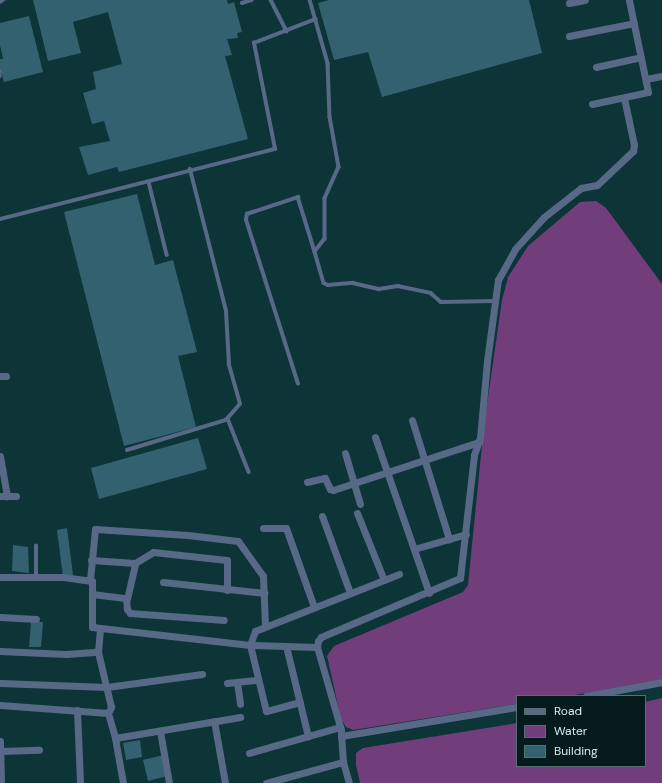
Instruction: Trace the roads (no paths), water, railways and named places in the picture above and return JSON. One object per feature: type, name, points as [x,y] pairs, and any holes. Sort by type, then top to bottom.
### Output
[{"type":"street","points":[[569,4],[585,0]]},
{"type":"street","points":[[592,104],[648,92],[629,0]]},
{"type":"street","points":[[569,36],[634,23]]},
{"type":"street","points":[[596,67],[641,57]]},
{"type":"street","points":[[646,79],[662,76]]},
{"type":"street","points":[[346,782],[340,727],[317,646],[321,637],[429,593],[460,578],[474,455],[479,442],[494,301],[498,280],[515,249],[542,220],[581,188],[597,185],[634,151],[624,98]]},
{"type":"street","points":[[412,420],[449,539]]},
{"type":"street","points":[[375,437],[429,593]]},
{"type":"street","points":[[307,482],[325,478],[331,490],[479,442]]},
{"type":"street","points":[[345,453],[360,504]]},
{"type":"street","points":[[0,456],[4,496],[16,496]]},
{"type":"street","points":[[357,513],[384,580]]},
{"type":"street","points":[[322,516],[350,593]]},
{"type":"street","points":[[265,626],[263,576],[238,541],[97,528],[94,530],[90,580],[93,583],[90,624],[92,627],[250,645],[317,646]]},
{"type":"street","points":[[263,528],[286,528],[314,607]]},
{"type":"street","points":[[414,549],[466,534]]},
{"type":"street","points":[[91,560],[135,563],[153,552],[227,560],[227,590]]},
{"type":"street","points":[[135,563],[127,599],[127,609],[130,613],[224,620]]},
{"type":"street","points":[[300,702],[266,711],[250,645],[255,631],[399,574]]},
{"type":"street","points":[[0,576],[36,578],[63,577],[90,580]]},
{"type":"street","points":[[163,582],[264,593]]},
{"type":"street","points":[[92,594],[127,599]]},
{"type":"street","points":[[0,617],[36,619]]},
{"type":"street","points":[[100,628],[98,652],[111,706],[108,713],[115,738],[123,783]]},
{"type":"street","points":[[286,646],[308,736]]},
{"type":"street","points":[[0,651],[66,654],[98,652]]},
{"type":"street","points":[[0,683],[107,687],[202,674]]},
{"type":"street","points":[[227,683],[258,680]]},
{"type":"street","points":[[237,682],[240,704]]},
{"type":"street","points":[[591,695],[662,682]]},
{"type":"street","points":[[0,705],[108,713]]},
{"type":"street","points":[[341,736],[516,707]]},
{"type":"street","points":[[77,710],[80,783]]},
{"type":"street","points":[[115,738],[240,716]]},
{"type":"street","points":[[214,721],[225,783]]},
{"type":"street","points":[[249,753],[340,727]]},
{"type":"street","points":[[160,731],[169,783]]},
{"type":"street","points":[[0,741],[1,783]]},
{"type":"street","points":[[1,751],[39,750]]},
{"type":"street","points":[[266,783],[343,762]]},
{"type":"lane","points":[[242,3],[252,0]]},
{"type":"lane","points":[[270,0],[287,30]]},
{"type":"lane","points":[[310,0],[329,66],[330,117],[339,167],[325,198],[325,239],[315,252]]},
{"type":"lane","points":[[0,219],[275,149],[254,43],[316,19]]},
{"type":"lane","points":[[0,71],[0,76]]},
{"type":"lane","points":[[127,450],[228,419],[240,404],[229,365],[226,311],[190,170]]},
{"type":"lane","points":[[149,182],[167,255]]},
{"type":"lane","points":[[298,384],[246,220],[247,214],[298,197],[326,285],[353,283],[379,289],[398,286],[431,293],[441,302],[494,301]]},
{"type":"lane","points":[[228,419],[249,472]]},
{"type":"lane","points":[[36,546],[36,578]]},
{"type":"water","points":[[596,201],[606,208],[662,284],[662,681],[574,695],[516,695],[516,704],[353,730],[346,727],[341,719],[327,656],[334,646],[463,592],[468,585],[484,425],[502,300],[508,277],[528,246],[580,202]]},
{"type":"water","points":[[662,698],[662,783],[360,783],[356,765],[356,753],[363,748],[516,723],[516,767],[646,767],[646,702]]}]
